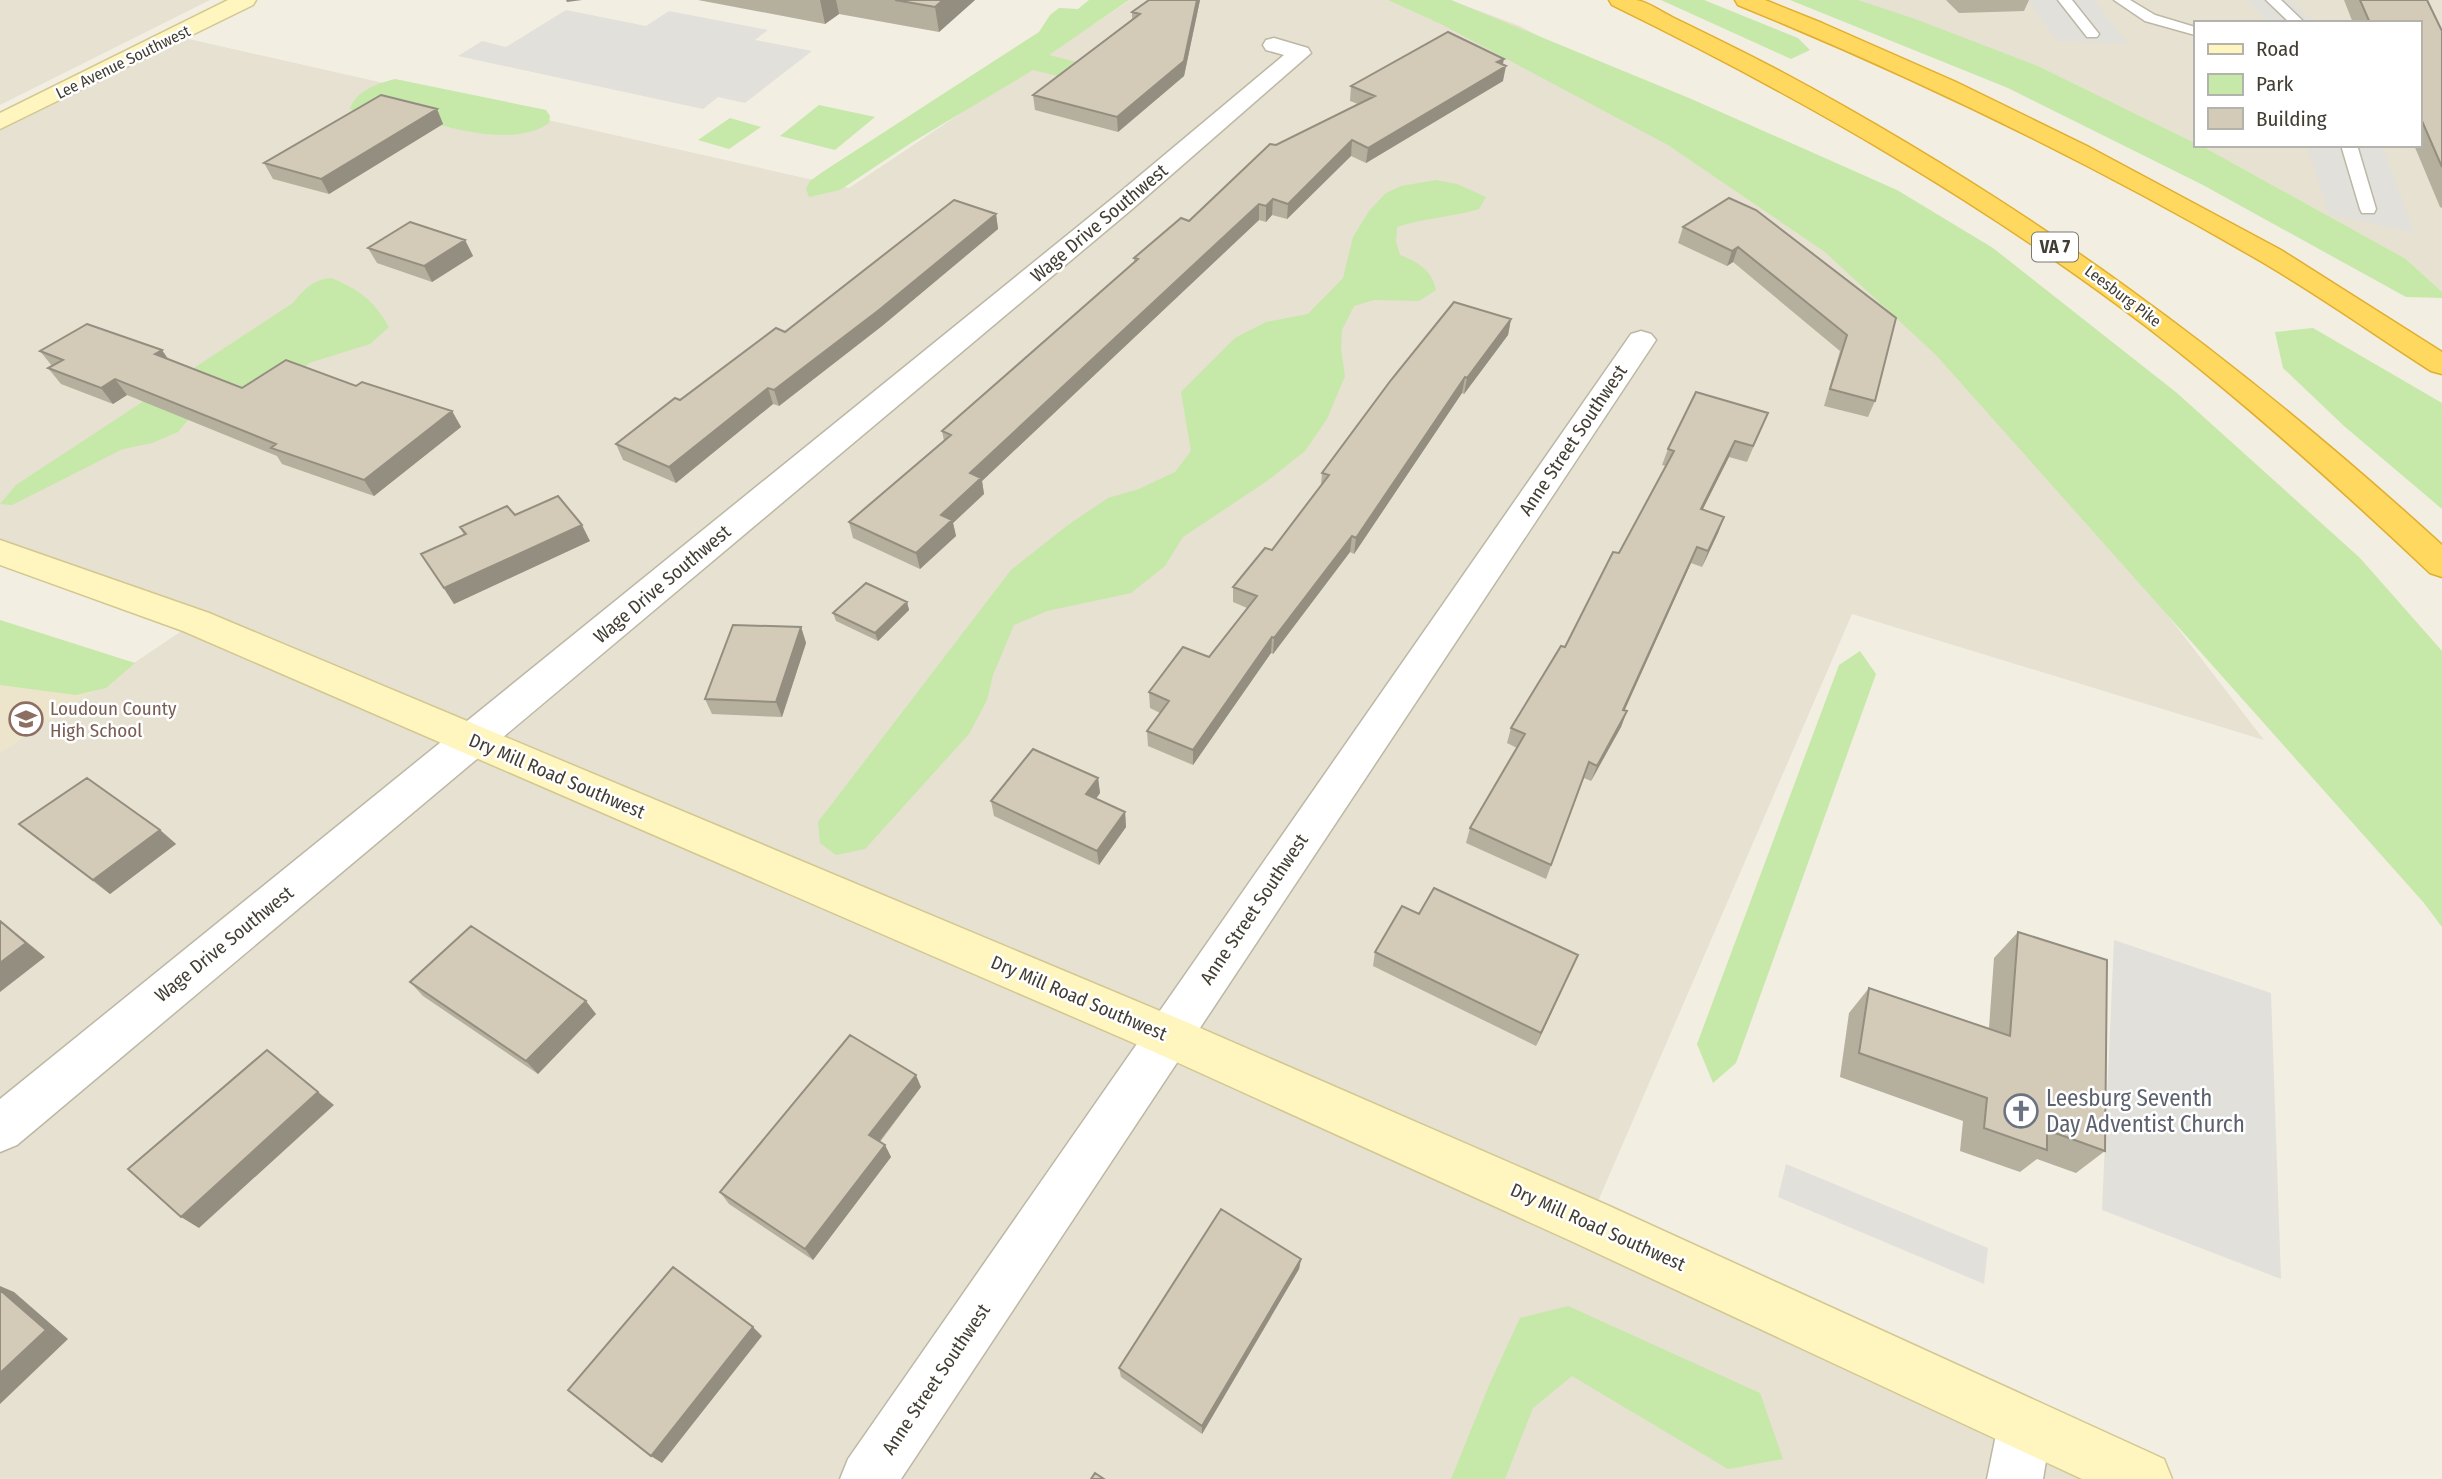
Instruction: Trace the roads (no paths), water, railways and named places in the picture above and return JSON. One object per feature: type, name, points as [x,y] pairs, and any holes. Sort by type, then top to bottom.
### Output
[{"type":"highway","name":"Leesburg Pike","points":[[1620,0],[1737,55],[1848,115],[1952,178],[2110,284],[2238,384],[2390,514],[2442,565]]},
{"type":"highway","points":[[1746,0],[1870,50],[2016,117],[2274,258],[2442,365]]},
{"type":"street","name":"Lee Avenue Southwest","points":[[0,122],[245,0]]},
{"type":"street","name":"Wage Drive Southwest","points":[[0,1129],[1122,204],[1300,53],[1275,45]]},
{"type":"street","name":"Anne Street Southwest","points":[[868,1479],[1641,340]]},
{"type":"street","name":"Dry Mill Road Southwest","points":[[0,552],[196,622],[1168,1036],[1589,1223],[2144,1479]]},
{"type":"street","points":[[2015,1479],[2025,1425]]},
{"type":"lane","points":[[2065,0],[2092,34]]},
{"type":"lane","points":[[2121,0],[2150,18],[2194,32]]},
{"type":"lane","points":[[2273,0],[2296,21]]},
{"type":"lane","points":[[2350,147],[2368,209]]},
{"type":"place","name":"Loudoun County High School","points":[[26,719]]},
{"type":"place","name":"Leesburg Seventh Day Adventist Church","points":[[2021,1111]]}]
